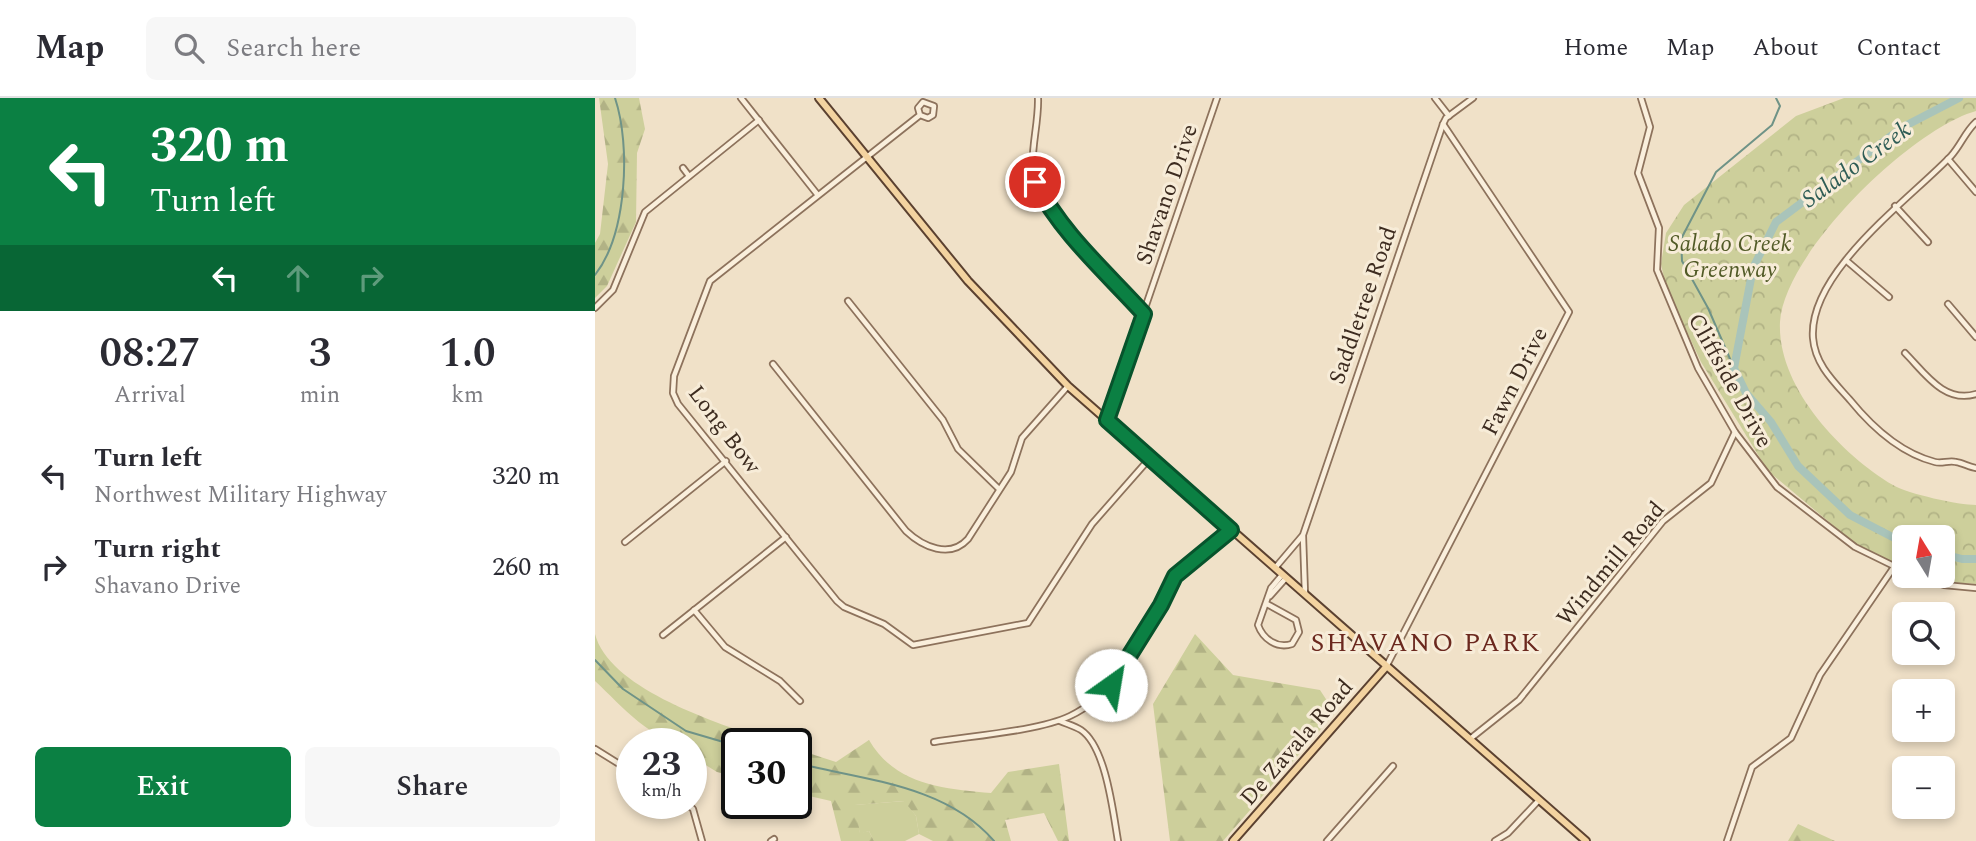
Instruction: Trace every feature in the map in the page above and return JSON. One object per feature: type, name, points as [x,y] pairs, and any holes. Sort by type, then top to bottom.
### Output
[{"type":"main road","points":[[819,98],[968,281],[1068,386],[1586,841]]},
{"type":"main road","name":"De Zavala Road","points":[[1233,841],[1386,667]]},
{"type":"street","points":[[741,98],[817,194]]},
{"type":"street","points":[[1038,98],[1038,133],[1033,163],[1035,182],[1047,206],[1073,241],[1144,314]]},
{"type":"street","name":"Shavano Drive","points":[[1107,420],[1217,98]]},
{"type":"street","points":[[1435,98],[1449,117]]},
{"type":"street","name":"Saddletree Road","points":[[1305,595],[1303,535],[1443,124],[1473,98]]},
{"type":"street","name":"Cliffside Drive","points":[[1640,98],[1650,127],[1638,173],[1659,228],[1657,270],[1697,365],[1735,432],[1767,477],[1785,495],[1855,547],[1892,566]]},
{"type":"street","name":"Long Bow","points":[[920,115],[817,194],[711,281],[674,376],[673,393],[678,404],[844,607],[884,624],[913,645],[1028,623],[1092,524],[1150,457]]},
{"type":"street","points":[[595,308],[613,290],[645,212],[759,120]]},
{"type":"street","points":[[1976,122],[1948,159],[1895,206],[1826,288],[1815,314],[1813,338],[1821,365],[1867,419],[1898,445],[1937,462],[1956,462],[1976,468]]},
{"type":"street","name":"Fawn Drive","points":[[1386,667],[1569,312],[1443,124]]},
{"type":"street","points":[[1948,159],[1976,192]]},
{"type":"street","points":[[683,168],[689,176]]},
{"type":"street","points":[[1895,206],[1928,242]]},
{"type":"street","points":[[1848,262],[1889,297]]},
{"type":"street","points":[[848,301],[943,420],[958,449],[999,489]]},
{"type":"street","points":[[1948,304],[1976,337]]},
{"type":"street","points":[[1905,353],[1940,389],[1966,396],[1976,394]]},
{"type":"street","points":[[773,364],[906,531],[933,548],[961,546],[1011,472],[1022,438],[1068,386]]},
{"type":"street","name":"Windmill Road","points":[[1469,740],[1519,700],[1663,521],[1711,483],[1735,432]]},
{"type":"street","points":[[625,542],[726,461]]},
{"type":"street","points":[[934,743],[1060,721],[1090,705],[1105,692],[1161,605],[1175,576],[1231,530]]},
{"type":"street","name":"Saddletree Road","points":[[1275,568],[1303,535]]},
{"type":"street","points":[[663,635],[786,537]]},
{"type":"street","points":[[1727,841],[1752,766],[1791,738],[1820,675],[1892,570]]},
{"type":"street","points":[[1266,604],[1296,620],[1299,632],[1292,644],[1278,645],[1261,631],[1258,621],[1271,588],[1284,576]]},
{"type":"street","points":[[1955,586],[1976,588]]},
{"type":"street","points":[[694,610],[725,647],[781,681],[800,701]]},
{"type":"street","points":[[1060,721],[1081,731],[1093,746],[1106,779],[1118,841]]},
{"type":"street","points":[[595,749],[616,762]]},
{"type":"street","points":[[1327,841],[1393,766]]},
{"type":"street","points":[[1495,841],[1508,834],[1539,800]]},
{"type":"street","points":[[696,819],[702,841]]},
{"type":"green space","points":[[599,98],[639,98],[645,129],[637,153],[636,222],[607,286],[595,298],[595,243],[600,234],[608,164]]},
{"type":"green space","name":"Salado Creek Greenway","points":[[1844,98],[1976,98],[1976,111],[1949,122],[1919,142],[1886,167],[1855,197],[1803,262],[1787,294],[1780,322],[1782,346],[1789,371],[1801,394],[1816,416],[1853,456],[1893,485],[1910,492],[1976,505],[1976,584],[1955,582],[1955,525],[1892,525],[1892,562],[1859,547],[1768,471],[1701,362],[1666,287],[1661,264],[1666,233],[1684,205],[1796,116]]},
{"type":"green space","points":[[595,634],[605,655],[623,673],[647,690],[732,728],[721,728],[721,773],[707,766],[707,728],[647,728],[595,681]]},
{"type":"green space","points":[[1195,634],[1233,675],[1320,690],[1335,713],[1223,841],[1170,841],[1153,704]]},
{"type":"green space","points":[[869,740],[892,767],[922,782],[991,793],[1008,772],[1059,764],[1069,841],[1058,841],[1044,813],[1005,820],[1011,841],[933,841],[919,834],[916,816],[904,801],[855,805],[860,833],[869,831],[874,841],[841,841],[831,801],[812,797],[812,754],[836,762]]},
{"type":"green space","points":[[905,801],[916,816],[919,834],[905,841],[874,841],[869,831],[860,834],[854,805]]},
{"type":"green space","points":[[1798,824],[1835,841],[1788,841]]},
{"type":"waterway","points":[[595,275],[606,258],[614,237],[623,189],[623,140],[615,98]]},
{"type":"waterway","points":[[1734,368],[1708,308],[1682,261],[1681,239],[1716,172],[1772,125],[1780,106],[1776,98]]},
{"type":"waterway","name":"Salado Creek","points":[[1892,537],[1850,515],[1798,466],[1771,422],[1746,393],[1734,368],[1753,268],[1776,222],[1903,127],[1959,98]]},
{"type":"waterway","name":"Salado Creek","points":[[1955,557],[1976,559]]},
{"type":"waterway","points":[[595,660],[623,689],[686,731],[721,741]]},
{"type":"waterway","points":[[812,766],[876,780],[928,796],[975,822],[994,841]]},
{"type":"district","name":"SHAVANO PARK","points":[[1426,642]]},
{"type":"route","points":[[1035,182],[1047,206],[1073,241],[1144,314],[1107,420],[1231,530],[1175,576],[1161,605],[1111,685]]}]
